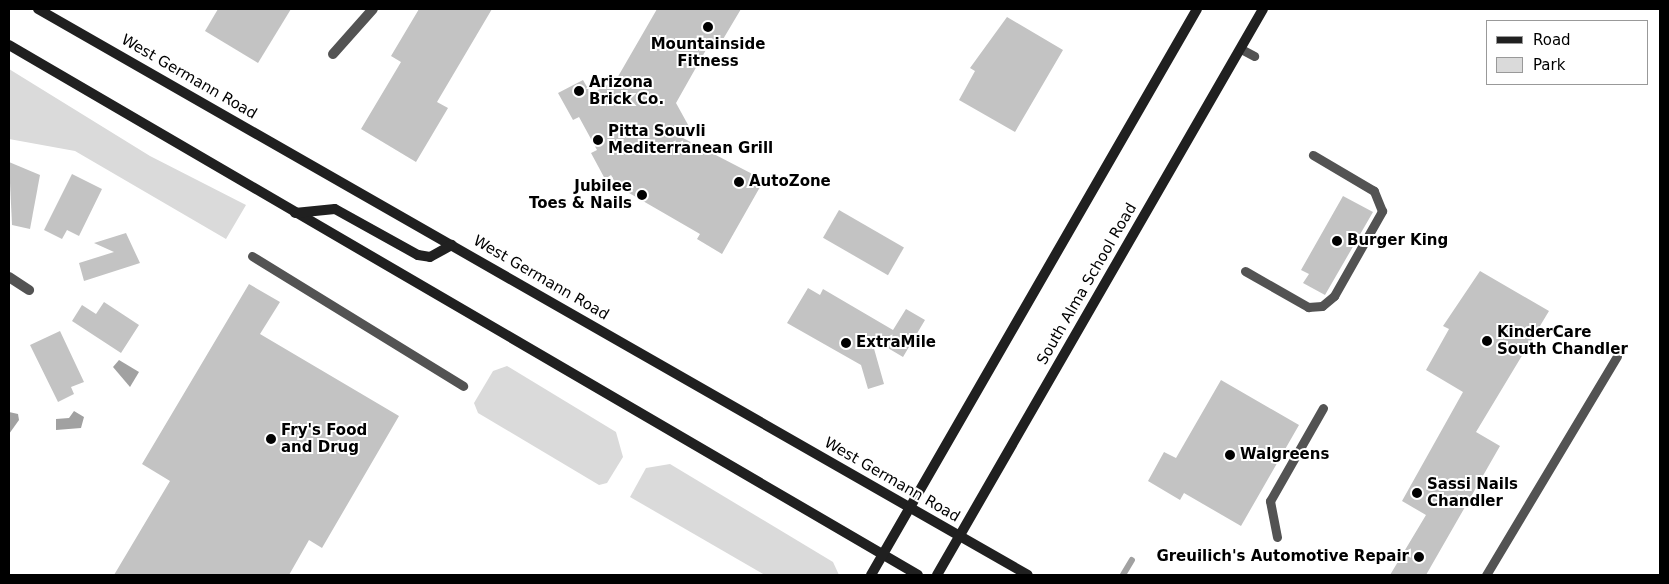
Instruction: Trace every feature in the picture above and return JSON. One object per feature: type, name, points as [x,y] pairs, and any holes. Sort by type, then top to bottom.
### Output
[{"type":"main road","name":"West Germann Road","points":[[38,9],[1028,575]]},
{"type":"main road","points":[[871,575],[1197,9]]},
{"type":"main road","name":"South Alma School Road","points":[[937,575],[1263,9]]},
{"type":"main road","points":[[9,45],[918,575]]},
{"type":"main road","points":[[295,213],[335,209],[418,255],[430,257],[452,245]]},
{"type":"street","points":[[333,54],[373,9]]},
{"type":"street","points":[[9,277],[29,290]]},
{"type":"lane","points":[[1241,49],[1254,56]]},
{"type":"lane","points":[[1245,271],[1308,307],[1322,306],[1334,296],[1376,222],[1381,205],[1374,191],[1313,155]]},
{"type":"lane","points":[[252,256],[463,386]]},
{"type":"lane","points":[[1486,575],[1617,356]]},
{"type":"lane","points":[[1277,537],[1270,501],[1323,408]]},
{"type":"green space","points":[[9,69],[150,156],[246,205],[226,239],[75,151],[9,139]]},
{"type":"green space","points":[[507,366],[616,432],[623,457],[607,483],[599,485],[478,413],[474,403],[493,371]]},
{"type":"green space","points":[[670,464],[833,562],[839,575],[765,575],[630,497],[646,468]]},
{"type":"shaded area","points":[[119,360],[139,372],[130,387],[113,367]]},
{"type":"shaded area","points":[[74,411],[84,417],[81,428],[56,430],[56,419],[69,418]]},
{"type":"shaded area","points":[[9,412],[18,414],[19,420],[9,434]]},
{"type":"building","points":[[218,9],[291,9],[258,63],[205,31]]},
{"type":"building","points":[[419,9],[492,9],[437,102],[448,108],[416,162],[361,129],[401,62],[391,56]]},
{"type":"building","points":[[657,9],[741,9],[719,46],[711,41],[676,103],[692,132],[681,137],[764,180],[722,254],[697,239],[700,234],[617,186],[611,175],[605,179],[591,153],[597,150],[579,117],[573,120],[558,93],[583,80],[591,94],[616,80]]},
{"type":"building","points":[[1007,17],[1063,50],[1015,132],[959,100],[975,71],[970,68]]},
{"type":"building","points":[[9,162],[40,175],[30,229],[12,225]]},
{"type":"building","points":[[72,174],[102,189],[79,236],[67,230],[62,239],[44,230]]},
{"type":"building","name":"Burger King","points":[[1343,196],[1373,212],[1325,295],[1303,283],[1309,274],[1301,270]]},
{"type":"building","points":[[839,210],[904,247],[888,275],[823,238]]},
{"type":"building","points":[[126,233],[140,263],[84,281],[79,263],[114,252],[94,243]]},
{"type":"building","points":[[1480,271],[1549,311],[1476,432],[1500,446],[1426,575],[1390,575],[1426,515],[1402,501],[1463,392],[1426,370],[1449,329],[1443,326]]},
{"type":"building","name":"Fry's Food and Drug","points":[[249,284],[280,302],[260,334],[399,416],[322,548],[309,540],[289,575],[114,575],[170,481],[142,464]]},
{"type":"building","name":"ExtraMile","points":[[808,288],[820,295],[823,289],[893,330],[906,309],[925,320],[903,357],[871,338],[884,384],[868,389],[861,365],[787,323]]},
{"type":"building","points":[[104,302],[139,325],[121,353],[72,321],[82,305],[96,314]]},
{"type":"building","points":[[60,331],[84,382],[71,387],[74,394],[58,402],[30,345]]},
{"type":"building","name":"Walgreens","points":[[1221,380],[1299,425],[1241,526],[1184,493],[1180,500],[1148,481],[1164,452],[1176,458]]},
{"type":"waterway","points":[[1123,575],[1132,560]]},
{"type":"place","name":"Mountainside Fitness","points":[[708,27]]},
{"type":"place","name":"Arizona Brick Co.","points":[[579,91]]},
{"type":"place","name":"Pitta Souvli Mediterranean Grill","points":[[598,140]]},
{"type":"place","name":"AutoZone","points":[[739,182]]},
{"type":"place","name":"Jubilee Toes & Nails","points":[[642,195]]},
{"type":"place","name":"Burger King","points":[[1337,241]]},
{"type":"place","name":"KinderCare South Chandler","points":[[1487,341]]},
{"type":"place","name":"ExtraMile","points":[[846,343]]},
{"type":"place","name":"Fry's Food and Drug","points":[[271,439]]},
{"type":"place","name":"Walgreens","points":[[1230,455]]},
{"type":"place","name":"Sassi Nails Chandler","points":[[1417,493]]},
{"type":"place","name":"Greuilich's Automotive Repair","points":[[1419,557]]}]
